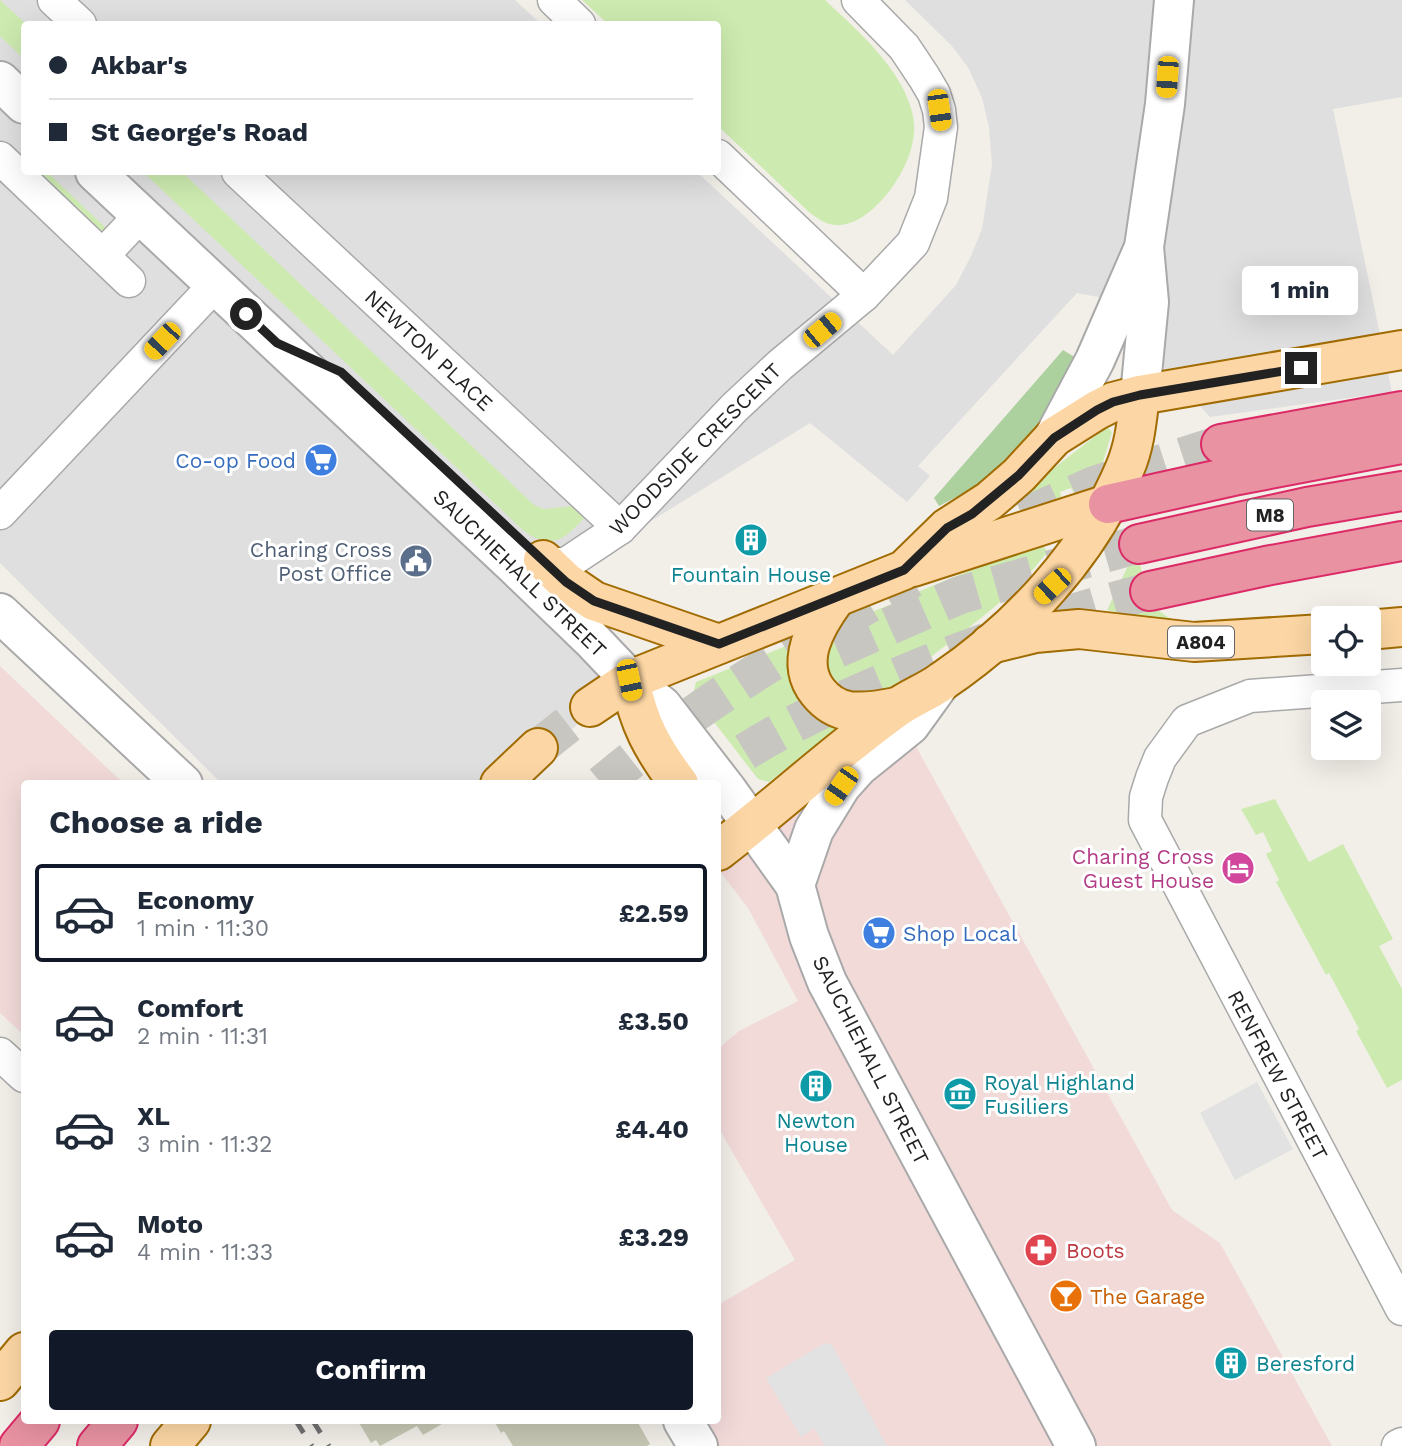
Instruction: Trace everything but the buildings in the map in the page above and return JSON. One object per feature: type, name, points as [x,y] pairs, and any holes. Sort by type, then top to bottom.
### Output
[{"type":"highway","points":[[1221,444],[1402,411]]},
{"type":"highway","points":[[1124,489],[1238,475],[1402,444]]},
{"type":"highway","name":"M8","points":[[1139,544],[1307,507],[1402,491]]},
{"type":"highway","name":"M8","points":[[1150,591],[1392,543]]},
{"type":"highway","points":[[19,1446],[37,1424]]},
{"type":"highway","points":[[97,1446],[115,1424]]},
{"type":"main road","points":[[904,570],[947,528],[972,514],[999,492],[1054,438],[1113,402],[1140,395],[1402,351]]},
{"type":"main road","points":[[990,644],[1052,586],[1124,489],[1140,395]]},
{"type":"main road","points":[[590,706],[629,680],[904,570],[1124,489]]},
{"type":"main road","points":[[542,560],[566,582],[594,601],[719,644]]},
{"type":"main road","points":[[835,599],[814,634],[807,656],[807,669],[812,684],[827,703],[841,709],[876,710],[897,707]]},
{"type":"main road","points":[[1381,629],[1402,627]]},
{"type":"main road","name":"A804","points":[[721,849],[897,707],[941,682],[990,644],[1035,633],[1079,629],[1194,642],[1311,635]]},
{"type":"main road","points":[[629,680],[636,712],[655,752],[676,780]]},
{"type":"main road","points":[[504,780],[538,748]]},
{"type":"main road","points":[[0,1381],[21,1356]]},
{"type":"main road","points":[[170,1446],[188,1424]]},
{"type":"main road","points":[[207,1424],[210,1446]]},
{"type":"street","points":[[54,0],[77,21]]},
{"type":"street","points":[[554,0],[576,21]]},
{"type":"street","name":"WOODSIDE CRESCENT","points":[[542,560],[566,564],[620,528],[734,408],[780,365],[864,295],[913,243],[930,198],[941,127],[934,94],[904,47],[858,0]]},
{"type":"street","points":[[1140,395],[1149,302],[1144,247],[1165,104],[1174,0]]},
{"type":"street","points":[[0,81],[21,101]]},
{"type":"street","points":[[0,159],[129,281]]},
{"type":"street","points":[[721,159],[864,295]]},
{"type":"street","name":"SAUCHIEHALL STREET","points":[[98,175],[572,620],[629,680],[662,706],[718,780]]},
{"type":"street","name":"NEWTON PLACE","points":[[241,175],[620,528]]},
{"type":"street","points":[[103,255],[141,215]]},
{"type":"street","points":[[1054,438],[1095,360],[1144,247]]},
{"type":"street","points":[[0,513],[215,285]]},
{"type":"street","points":[[277,343],[341,372],[542,560]]},
{"type":"street","points":[[0,613],[179,780]]},
{"type":"street","points":[[795,885],[814,830],[841,786],[858,767],[910,725],[941,682]]},
{"type":"street","name":"RENFREW STREET","points":[[1402,685],[1250,696],[1186,721],[1160,758],[1149,787],[1145,820],[1402,1309]]},
{"type":"street","name":"SAUCHIEHALL STREET","points":[[721,783],[795,885],[809,936],[827,982],[1076,1446]]},
{"type":"street","points":[[0,1054],[21,1073]]},
{"type":"street","points":[[685,1424],[698,1446]]},
{"type":"shaded area","points":[[0,0],[515,0],[538,21],[21,21],[21,175],[700,175],[893,355],[956,285],[982,229],[992,164],[989,127],[982,98],[969,69],[952,46],[905,0],[1402,0],[1402,97],[1333,109],[1392,392],[1210,417],[1098,297],[1077,293],[918,466],[930,476],[907,502],[810,423],[638,529],[514,565],[630,680],[512,780],[218,780],[0,563]]},
{"type":"shaded area","points":[[0,666],[120,780],[21,780],[21,1032],[0,1013]]},
{"type":"shaded area","points":[[898,714],[1172,1210],[1220,1243],[1332,1446],[698,1446],[685,1424],[721,1424],[721,1303],[795,1260],[721,1132],[721,1046],[739,1031],[798,1001],[748,908],[721,873],[721,866]]},
{"type":"shaded area","points":[[1257,1082],[1293,1149],[1235,1180],[1200,1113]]},
{"type":"shaded area","points":[[825,1343],[832,1345],[887,1446],[825,1446],[814,1428],[801,1437],[766,1378]]},
{"type":"shaded area","points":[[360,1424],[442,1424],[423,1435],[417,1426],[380,1446],[376,1440],[371,1443]]},
{"type":"shaded area","points":[[496,1424],[639,1424],[650,1444],[513,1446],[504,1431],[501,1433]]},
{"type":"green space","points":[[0,0],[23,21],[21,56],[0,36]]},
{"type":"green space","points":[[582,0],[825,0],[875,49],[905,92],[914,131],[902,172],[882,200],[857,220],[843,225],[821,221],[721,129],[721,21],[605,21]]},
{"type":"green space","points":[[31,175],[50,175],[108,230],[101,233]]},
{"type":"green space","points":[[146,175],[185,175],[534,505],[544,509],[574,506],[590,512],[568,534],[553,541],[535,538],[524,531]]},
{"type":"green space","points":[[1063,350],[1083,362],[1061,399],[995,470],[974,488],[939,506],[934,498]]},
{"type":"green space","points":[[1107,427],[1112,432],[1092,486],[1073,492],[1071,488],[1060,492],[1061,497],[1043,503],[1040,499],[1029,502],[1030,507],[1024,509],[1019,504],[1054,468]]},
{"type":"green space","points":[[1043,545],[1047,552],[1010,593],[899,682],[871,693],[857,692],[836,680],[829,670],[827,658],[830,646],[844,628],[856,620],[946,580]]},
{"type":"green space","points":[[1135,551],[1138,552],[1151,600],[1163,614],[1172,619],[1171,624],[1107,610]]},
{"type":"green space","points":[[791,644],[839,727],[769,782],[758,779],[693,695],[696,682]]},
{"type":"green space","points":[[1275,799],[1309,862],[1343,844],[1393,939],[1379,946],[1402,989],[1402,1080],[1387,1088],[1329,973],[1326,975],[1276,882],[1279,880],[1266,854],[1272,851],[1263,832],[1256,835],[1241,809]]},
{"type":"tunnel","points":[[1023,517],[1094,485],[1221,444]]},
{"type":"tunnel","points":[[837,649],[960,595],[1139,544]]},
{"type":"tunnel","points":[[607,780],[714,700],[912,579]]},
{"type":"tunnel","points":[[704,780],[788,727],[884,682],[1015,632],[1150,591]]},
{"type":"tunnel","points":[[538,748],[590,707]]},
{"type":"railway","points":[[298,1424],[312,1446]]},
{"type":"railway","points":[[315,1424],[329,1446]]},
{"type":"place","name":"Co-op Food","points":[[321,460]]},
{"type":"place","name":"Fountain House","points":[[751,540]]},
{"type":"place","name":"Charing Cross Post Office","points":[[416,561]]},
{"type":"place","name":"Charing Cross Guest House","points":[[1238,868]]},
{"type":"place","name":"Shop Local","points":[[879,933]]},
{"type":"place","name":"Newton House","points":[[816,1086]]},
{"type":"place","name":"Royal Highland Fusiliers","points":[[960,1094]]},
{"type":"place","name":"Boots","points":[[1041,1250]]},
{"type":"place","name":"The Garage","points":[[1066,1296]]},
{"type":"place","name":"Beresford","points":[[1231,1363]]},
{"type":"route","points":[[246,314],[277,343],[341,372],[566,582],[594,601],[719,644],[904,570],[947,528],[972,514],[1019,475],[1054,438],[1113,402],[1301,368]]}]
